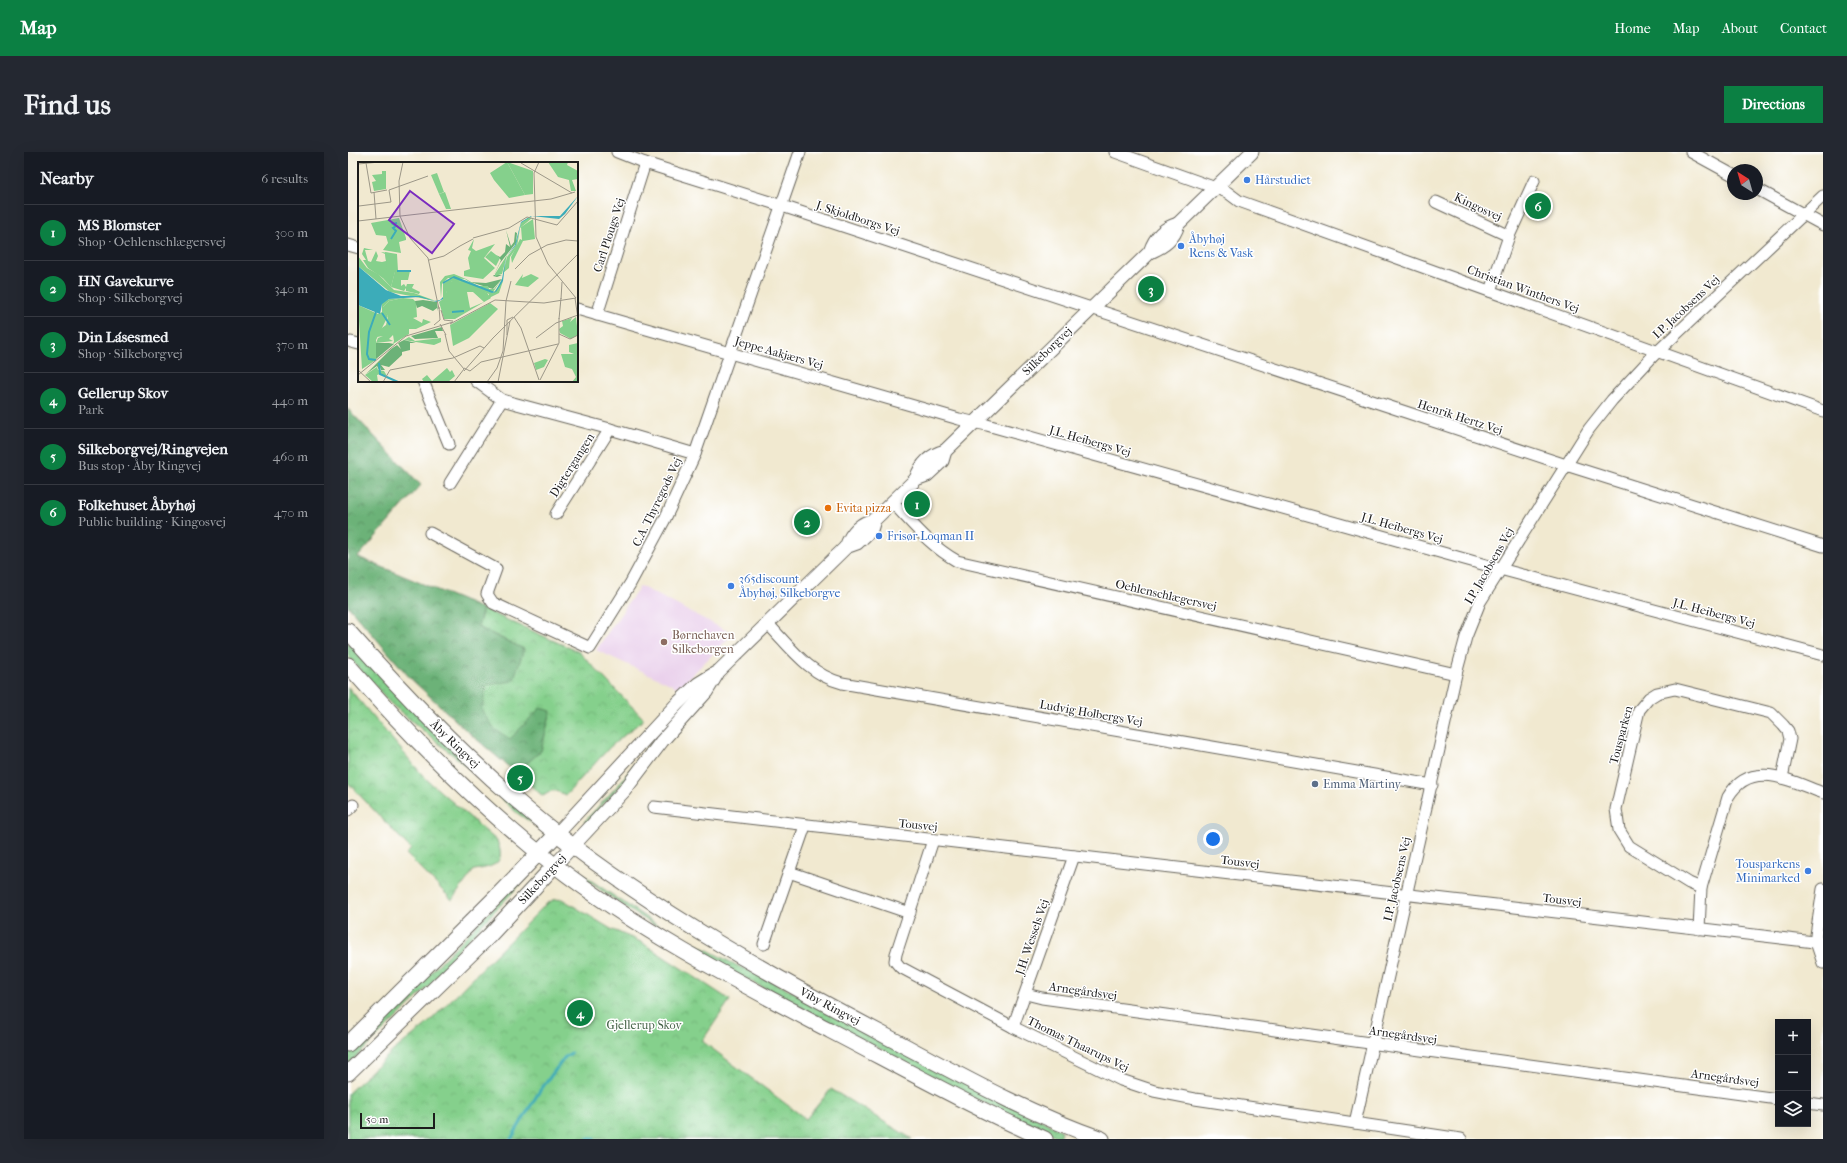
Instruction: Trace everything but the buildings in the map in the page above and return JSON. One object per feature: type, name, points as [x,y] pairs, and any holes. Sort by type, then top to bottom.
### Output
[{"type":"main road","name":"Åby Ringvej","points":[[348,632],[407,697],[454,744],[502,788],[556,834],[573,846]]},
{"type":"main road","name":"Åby Ringvej","points":[[348,665],[435,760],[473,798],[538,852]]},
{"type":"main road","name":"Silkeborgvej","points":[[348,1044],[392,1002],[556,834]]},
{"type":"main road","name":"Viby Ringvej","points":[[573,846],[674,916],[763,970],[997,1094],[1084,1136],[1102,1139]]},
{"type":"main road","name":"Viby Ringvej","points":[[538,852],[614,908],[716,970],[958,1098],[1045,1139]]},
{"type":"main road","name":"Silkeborgvej","points":[[348,1073],[489,936],[555,865]]},
{"type":"street","name":"J. Skjoldborgs Vej","points":[[617,152],[645,163],[781,206],[1091,309]]},
{"type":"street","name":"C.A. Thyregods Vej","points":[[430,533],[496,569],[487,594],[493,603],[590,648],[630,584],[664,521],[695,454],[800,152]]},
{"type":"street","name":"Christian Winthers Vej","points":[[1115,152],[1227,192],[1238,201],[1823,411]]},
{"type":"street","name":"Silkeborgvej","points":[[556,834],[677,704],[698,684],[719,671],[846,547],[857,543],[871,530],[874,520],[916,479],[920,467],[934,454],[945,451],[1150,252],[1154,240],[1168,226],[1178,224],[1252,152]]},
{"type":"street","points":[[1691,152],[1727,172]]},
{"type":"street","name":"Carl Plougs Vej","points":[[597,315],[645,163]]},
{"type":"street","name":"Kingosvej","points":[[1490,291],[1509,236],[1534,181]]},
{"type":"street","points":[[1763,192],[1823,225]]},
{"type":"street","name":"I.P. Jacobsens Vej","points":[[1355,1123],[1456,674],[1466,637],[1480,602],[1589,429],[1612,400],[1657,351],[1823,196]]},
{"type":"street","name":"Kingosvej","points":[[1436,202],[1509,236]]},
{"type":"street","points":[[348,245],[358,248]]},
{"type":"street","name":"Henrik Hertz Vej","points":[[1091,309],[1566,465],[1823,546]]},
{"type":"street","name":"Jeppe Aakjærs Vej","points":[[578,310],[975,422]]},
{"type":"street","points":[[424,382],[449,444]]},
{"type":"street","name":"Digtergangen","points":[[477,382],[502,400],[695,454]]},
{"type":"street","points":[[450,483],[502,400]]},
{"type":"street","name":"J.L. Heibergs Vej","points":[[975,422],[1500,570],[1823,655]]},
{"type":"street","name":"Digtergangen","points":[[556,514],[610,429]]},
{"type":"street","name":"Oehlenschlægersvej","points":[[892,502],[928,541],[940,551],[957,561],[1456,674]]},
{"type":"street","name":"Ludvig Holbergs Vej","points":[[768,624],[810,668],[825,677],[842,683],[1432,785]]},
{"type":"street","name":"Silkeborgvej","points":[[555,865],[619,797],[662,741],[706,692],[719,671]]},
{"type":"street","name":"Tousparken","points":[[1701,888],[1689,883],[1630,846],[1619,830],[1616,809],[1639,710],[1657,693],[1675,689],[1771,713],[1788,731],[1790,739],[1782,778]]},
{"type":"street","points":[[1699,929],[1701,888],[1728,797],[1733,789],[1747,778],[1758,775],[1767,775],[1782,778],[1823,793]]},
{"type":"street","name":"Tousvej","points":[[654,807],[805,826],[1820,943]]},
{"type":"street","points":[[764,944],[805,826]]},
{"type":"street","name":"Thomas Thaarups Vej","points":[[933,840],[896,954],[895,961],[897,964],[1013,1027],[1094,1068],[1121,1080],[1154,1091],[1195,1099],[1461,1139]]},
{"type":"street","name":"J.H. Wessels Vej","points":[[1013,1027],[1074,856]]},
{"type":"street","points":[[789,872],[910,913]]},
{"type":"street","points":[[1823,889],[1818,914],[1823,963]]},
{"type":"street","name":"Arnegårdsvej","points":[[1026,994],[1049,999],[1775,1099]]},
{"type":"street","points":[[1811,1103],[1823,1105]]},
{"type":"shaded area","name":"Børnehaven Silkeborgen","points":[[640,586],[733,634],[679,688],[596,650]]},
{"type":"green space","points":[[348,409],[421,485],[358,557],[483,609],[478,627],[524,649],[514,681],[540,708],[551,711],[541,751],[516,773],[467,731],[410,678],[348,606]]},
{"type":"green space","points":[[483,609],[579,652],[644,719],[610,747],[566,795],[553,790],[543,796],[516,773],[541,751],[551,711],[540,708],[510,739],[494,729],[482,711],[486,685],[513,681],[524,649],[478,627]]},
{"type":"green space","points":[[348,642],[532,823],[517,813],[465,765],[391,704],[348,656]]},
{"type":"green space","points":[[348,687],[425,778],[497,841],[500,849],[500,855],[496,863],[492,866],[474,870],[452,900],[406,854],[411,849],[348,783]]},
{"type":"green space","points":[[656,737],[658,737],[622,784],[586,823],[584,822],[620,783]]},
{"type":"green space","points":[[525,875],[527,877],[460,948],[428,987],[348,1065],[348,1053],[429,974]]},
{"type":"green space","points":[[583,875],[657,925],[686,941],[696,944],[740,967],[760,975],[1062,1131],[1060,1138],[976,1099],[716,963],[628,909],[581,876]]},
{"type":"green space","name":"Gjellerup Skov","points":[[562,899],[611,929],[641,942],[730,1000],[702,1041],[806,1119],[831,1089],[912,1139],[348,1139],[348,1093],[393,1051],[426,1025],[545,905],[553,900]]},
{"type":"waterway","points":[[511,1139],[539,1092],[565,1057],[571,1053]]},
{"type":"waterway","points":[[587,1139],[594,1139]]},
{"type":"place","name":"Hårstudiet","points":[[1247,180]]},
{"type":"place","name":"Folkehuset Åbyhøj","points":[[1538,206]]},
{"type":"place","name":"Åbyhøj Rens & Vask","points":[[1181,246]]},
{"type":"place","name":"Din Lásesmed","points":[[1151,289]]},
{"type":"place","name":"MS Blomster","points":[[917,504]]},
{"type":"place","name":"Evita pizza","points":[[828,508]]},
{"type":"place","name":"HN Gavekurve","points":[[807,522]]},
{"type":"place","name":"Frisør Loqman II","points":[[879,536]]},
{"type":"place","name":"365discount Åbyhøj, Silkeborgve","points":[[731,586]]},
{"type":"place","name":"Børnehaven Silkeborgen","points":[[664,642]]},
{"type":"place","name":"Silkeborgvej/Ringvejen","points":[[520,778]]},
{"type":"place","name":"Emma Martiny","points":[[1315,784]]},
{"type":"place","name":"Tousparkens Minimarked","points":[[1808,871]]},
{"type":"place","name":"Gellerup Skov","points":[[580,1013]]}]
